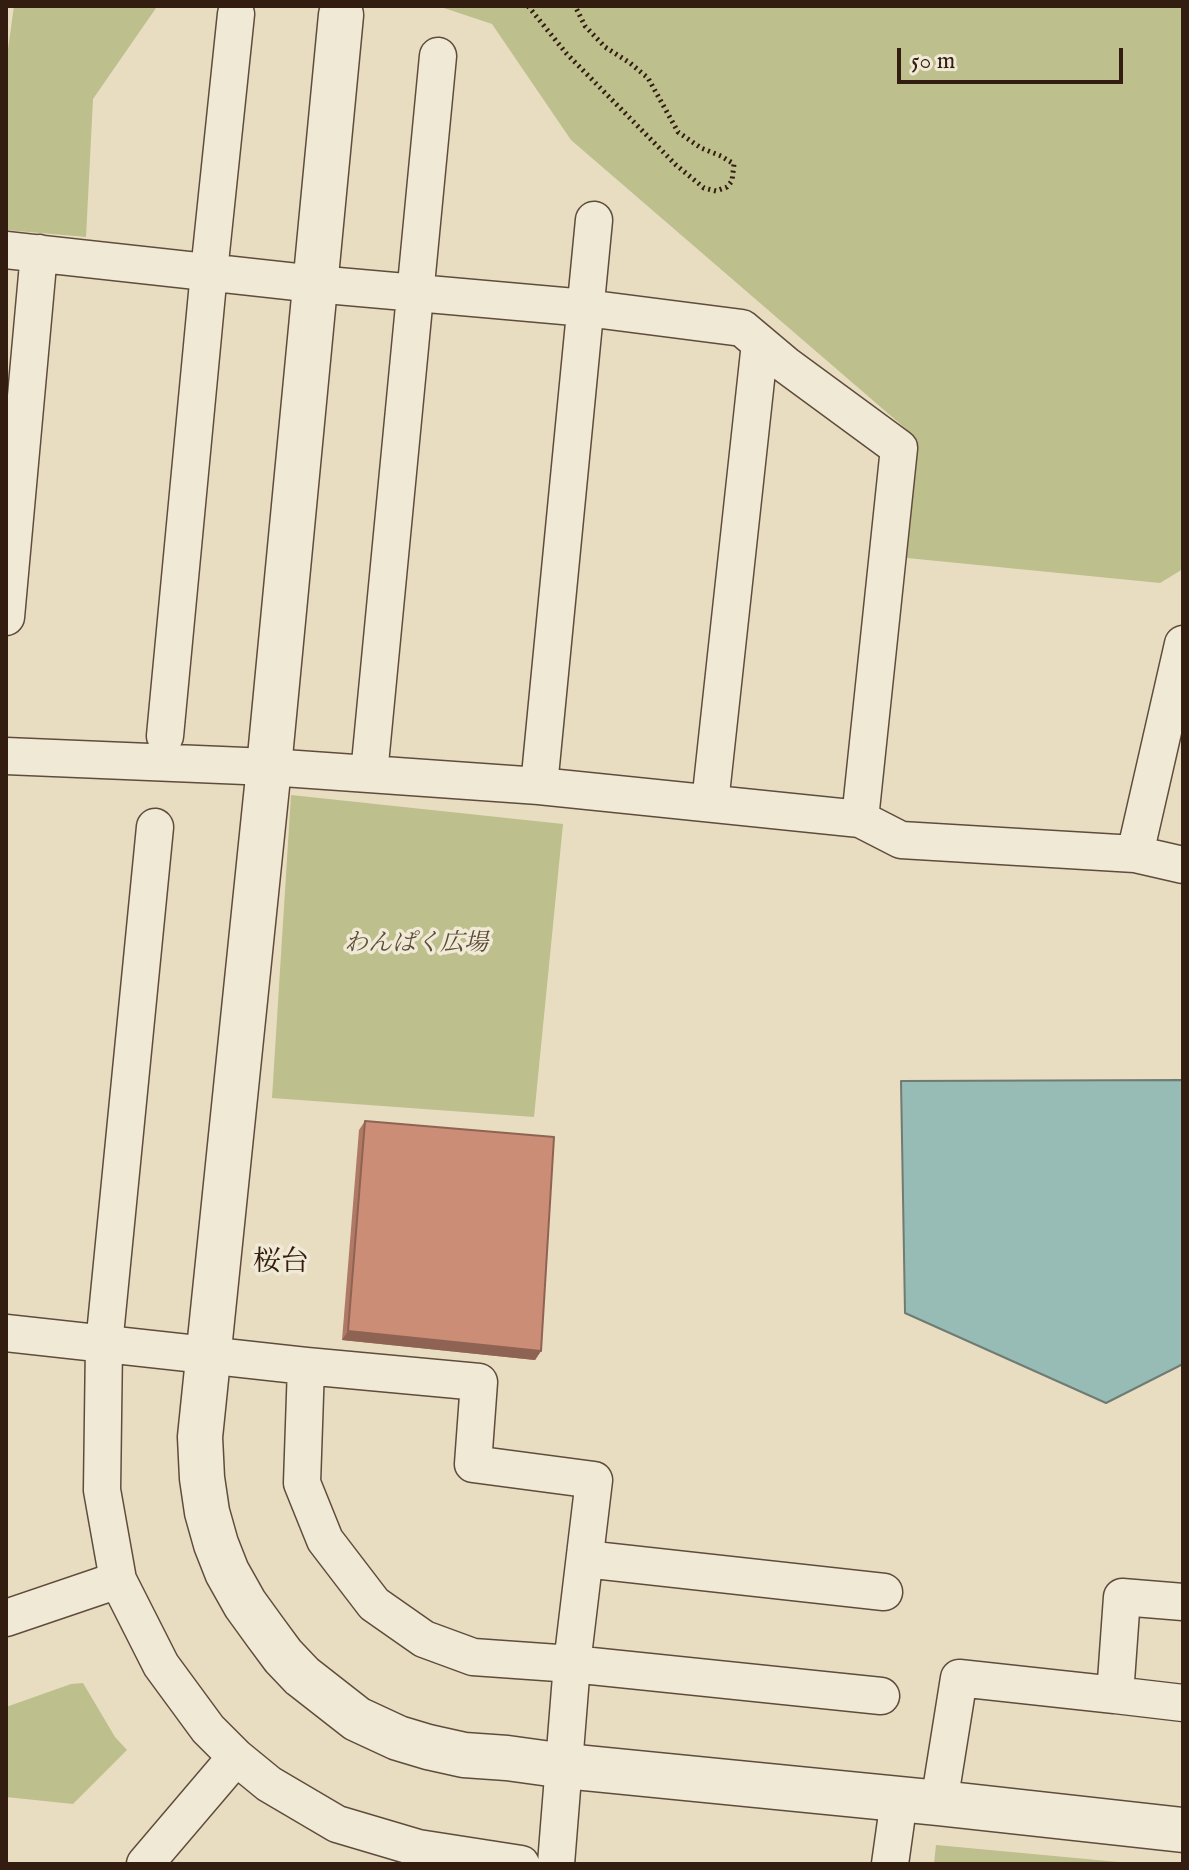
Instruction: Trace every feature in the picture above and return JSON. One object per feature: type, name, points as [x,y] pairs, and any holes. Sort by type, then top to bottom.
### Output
[{"type":"street","points":[[165,736],[236,14]]},
{"type":"street","points":[[341,15],[269,767],[200,1437],[207,1512],[227,1572],[245,1604],[283,1656],[302,1676],[357,1719],[398,1738],[428,1747],[464,1755],[1183,1830]]},
{"type":"street","points":[[369,774],[438,56]]},
{"type":"street","points":[[539,786],[594,220]]},
{"type":"street","points":[[6,617],[22,251],[315,284],[586,308],[742,328],[899,448],[860,819]]},
{"type":"street","points":[[710,803],[760,343]]},
{"type":"street","points":[[1135,854],[1173,735],[1183,644]]},
{"type":"street","points":[[6,756],[269,767],[539,786],[860,819],[901,840],[1135,854],[1183,865]]},
{"type":"street","points":[[155,827],[104,1345],[102,1490],[118,1580],[161,1665],[208,1729],[269,1784],[337,1824],[418,1848],[521,1864]]},
{"type":"street","points":[[6,1333],[479,1382],[473,1464],[594,1480],[572,1664],[556,1864]]},
{"type":"street","points":[[306,1366],[302,1483],[325,1540],[374,1604],[424,1639],[473,1657],[572,1664],[881,1696]]},
{"type":"street","points":[[585,1559],[884,1592]]},
{"type":"street","points":[[6,1618],[118,1580]]},
{"type":"street","points":[[1115,1695],[1122,1597],[1183,1602]]},
{"type":"street","points":[[890,1864],[919,1802],[959,1678],[1183,1703]]},
{"type":"street","points":[[145,1864],[236,1757]]},
{"type":"path","points":[[528,6],[566,53],[676,165],[704,188],[716,191],[727,187],[732,181],[734,164],[701,148],[678,132],[648,78],[605,47],[585,26],[575,6]]},
{"type":"green space","points":[[14,6],[168,6],[156,8],[93,99],[86,237],[6,230],[6,64]]},
{"type":"green space","points":[[438,6],[1183,6],[1183,569],[1160,583],[907,558],[913,435],[571,140],[492,24]]},
{"type":"green space","name":"わんぱく広場","points":[[291,795],[563,824],[534,1117],[272,1098]]},
{"type":"green space","points":[[83,1683],[115,1737],[127,1750],[73,1804],[6,1797],[6,1707],[71,1684]]},
{"type":"green space","points":[[936,1845],[1140,1864],[934,1864]]},
{"type":"water","points":[[1183,1080],[1183,1364],[1106,1403],[905,1313],[901,1081]]},
{"type":"building","points":[[365,1121],[554,1137],[541,1351],[348,1331]]},
{"type":"district","name":"桜台","points":[[281,1264]]}]
